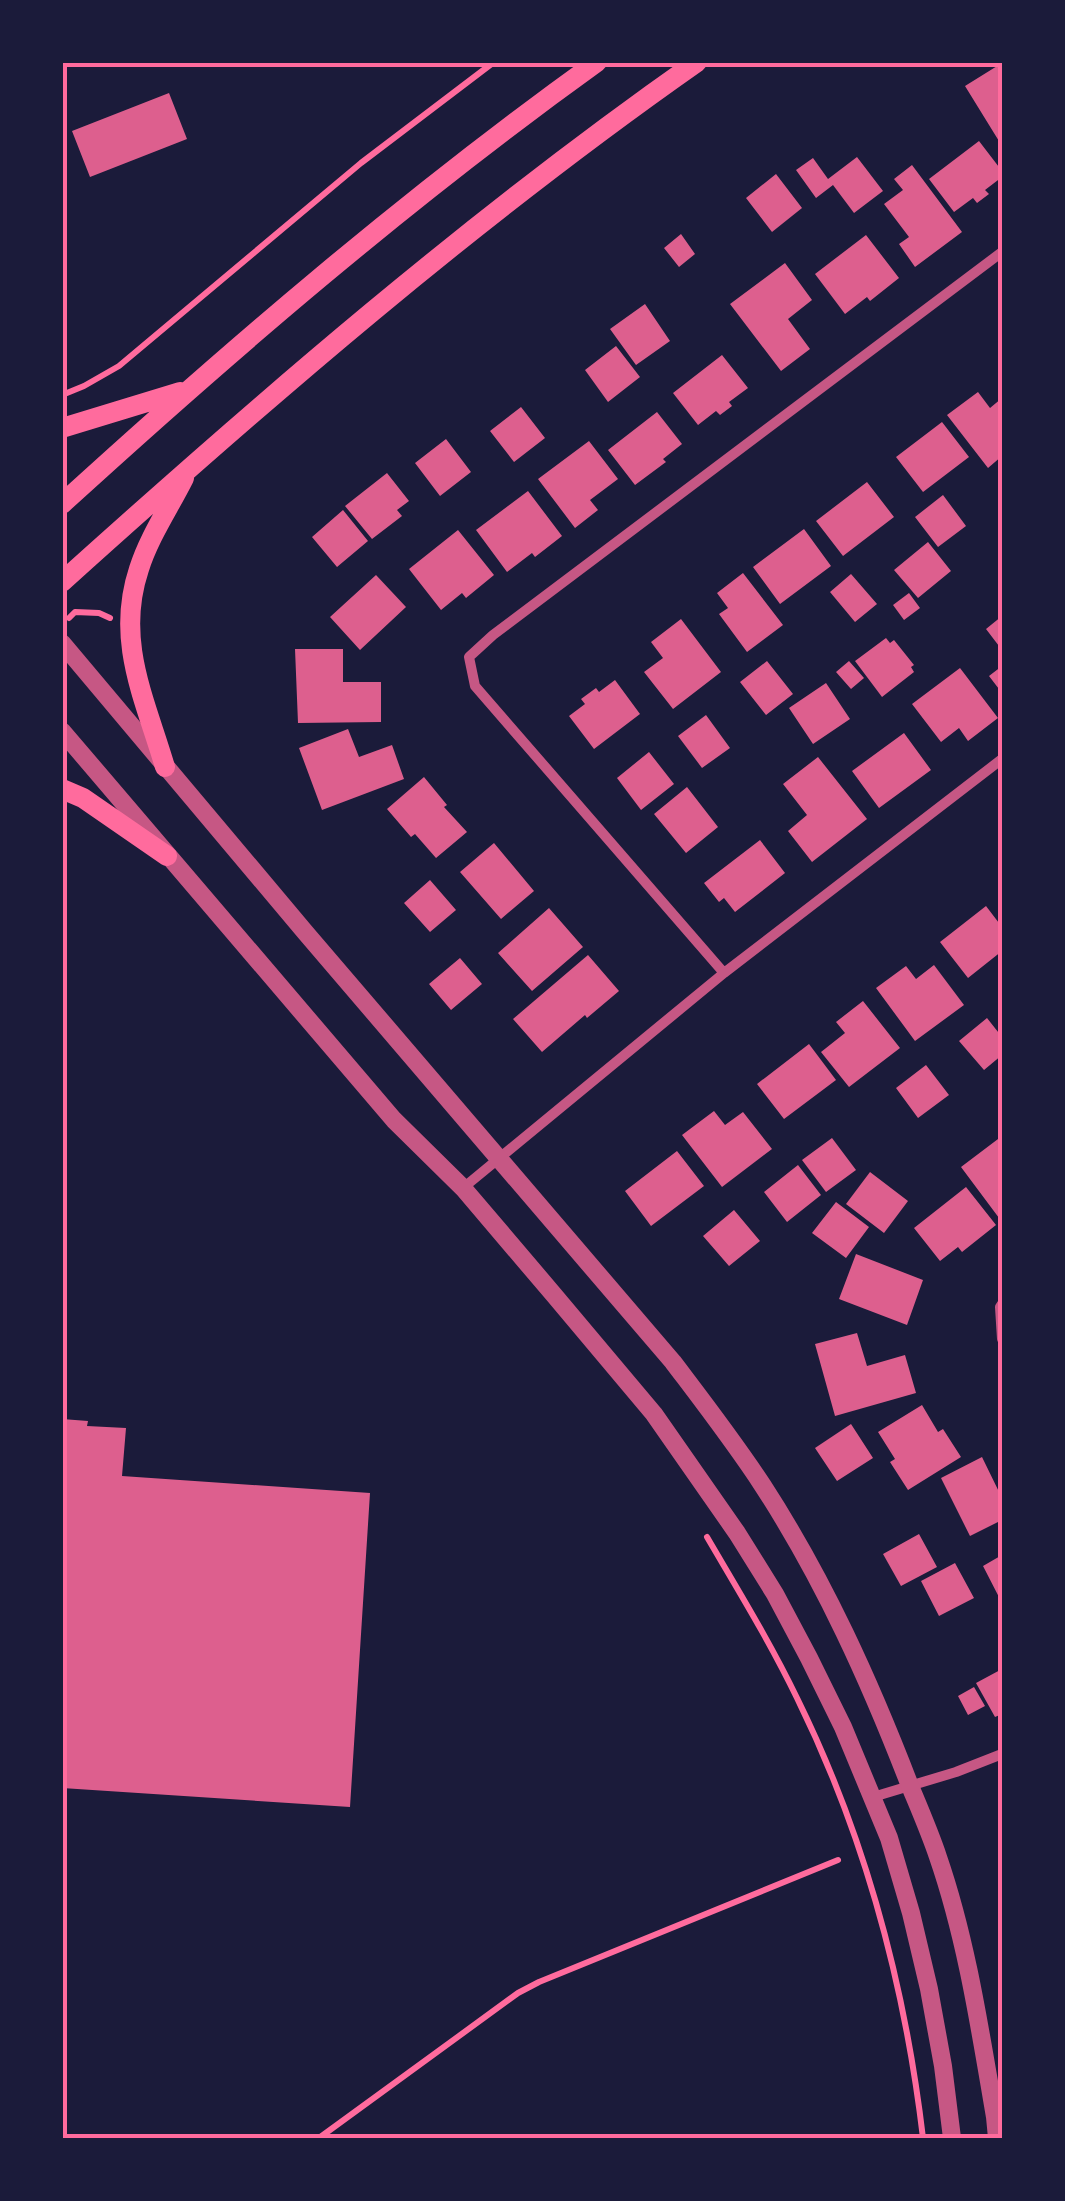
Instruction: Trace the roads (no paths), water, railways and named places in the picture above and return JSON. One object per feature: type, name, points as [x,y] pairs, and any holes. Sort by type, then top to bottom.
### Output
[{"type":"main road","points":[[62,504],[186,390],[351,252],[597,62]]},
{"type":"main road","points":[[62,582],[190,467],[394,295],[614,121],[697,62]]},
{"type":"main road","points":[[62,428],[186,390]]},
{"type":"main road","points":[[165,767],[131,654],[130,610],[138,568],[190,467]]},
{"type":"main road","points":[[62,789],[83,798],[167,856]]},
{"type":"street","points":[[724,973],[475,686],[469,658],[508,623],[1002,252]]},
{"type":"street","points":[[62,643],[674,1362],[763,1487],[803,1552],[852,1646],[884,1716],[939,1859],[967,1964],[997,2138]]},
{"type":"street","points":[[62,731],[394,1120],[463,1188],[654,1414],[707,1487],[775,1594],[810,1658],[889,1838],[928,1989],[952,2138]]},
{"type":"street","points":[[463,1188],[724,973],[1002,758]]},
{"type":"street","points":[[1002,1304],[1002,1339]]},
{"type":"street","points":[[873,1797],[1002,1754]]}]
